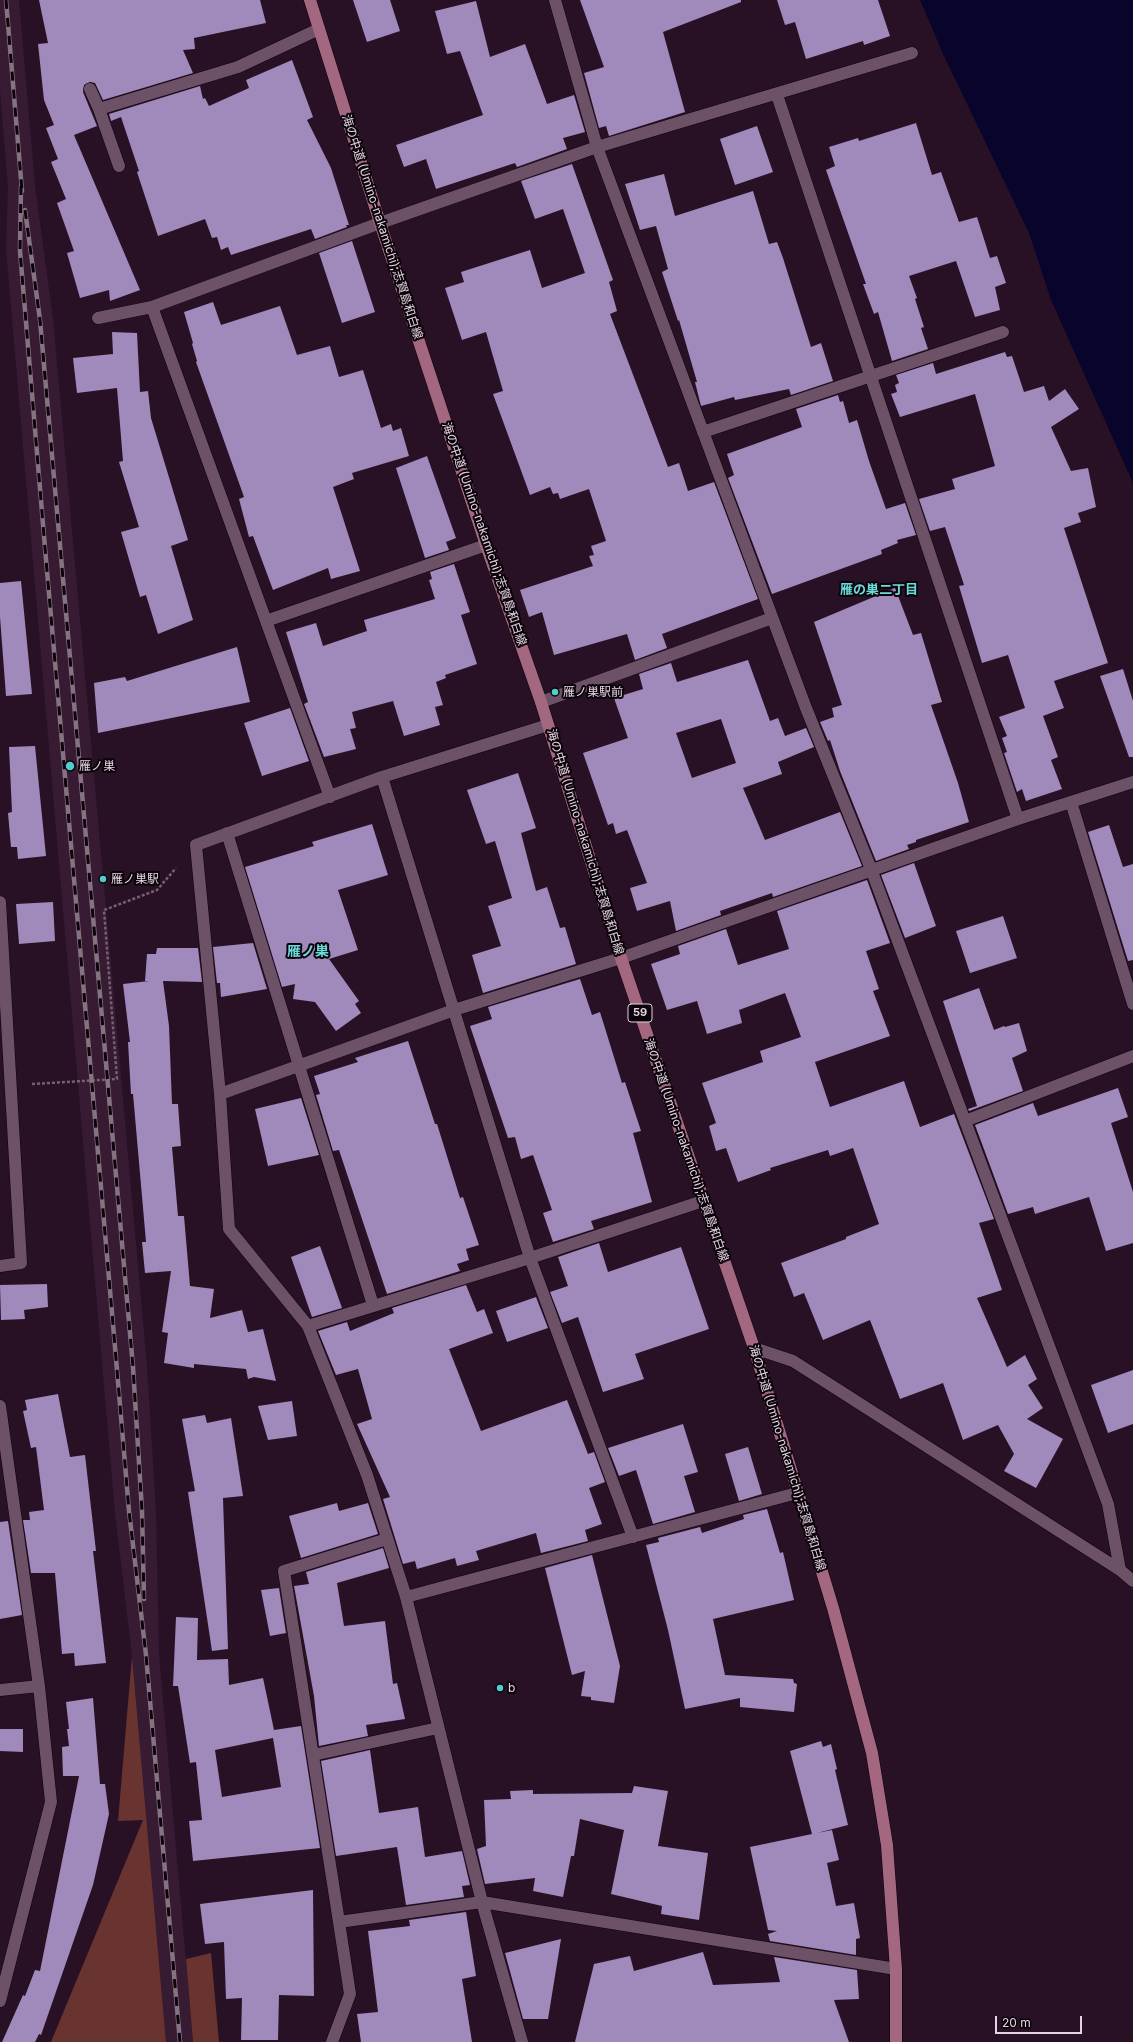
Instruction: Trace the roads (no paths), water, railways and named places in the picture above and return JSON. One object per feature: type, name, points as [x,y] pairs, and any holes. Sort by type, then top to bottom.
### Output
[{"type":"main road","name":"海の中道 (Umino-nakamichi);志賀島和白線","points":[[310,0],[380,224],[486,545],[541,702],[621,958],[754,1348],[833,1608],[872,1753],[887,1845],[896,1969],[896,2042]]},
{"type":"street","points":[[555,0],[597,147],[772,618],[806,708],[871,869],[1108,1504],[1120,1570]]},
{"type":"street","points":[[99,109],[238,67],[320,29]]},
{"type":"street","points":[[98,318],[152,307],[597,147],[777,95],[912,53]]},
{"type":"street","points":[[90,89],[99,109],[119,166]]},
{"type":"street","points":[[777,95],[1018,819]]},
{"type":"street","points":[[152,307],[330,797]]},
{"type":"street","points":[[702,432],[1003,332]]},
{"type":"street","points":[[266,621],[486,545]]},
{"type":"street","points":[[541,702],[772,618]]},
{"type":"street","points":[[522,2042],[482,1902],[406,1597],[367,1475],[308,1326],[229,1229],[220,1094],[196,845],[382,777],[548,725]]},
{"type":"street","points":[[382,777],[530,1258],[632,1537]]},
{"type":"street","points":[[220,1094],[299,1067],[454,1010],[621,958],[871,869],[1133,782]]},
{"type":"street","points":[[1071,802],[1133,1004]]},
{"type":"street","points":[[227,833],[373,1305]]},
{"type":"street","points":[[0,902],[21,1263],[0,1266]]},
{"type":"street","points":[[965,1121],[1133,1056]]},
{"type":"street","points":[[308,1326],[530,1258],[704,1201]]},
{"type":"street","points":[[754,1348],[793,1361],[1120,1570],[1133,1581]]},
{"type":"street","points":[[0,1406],[39,1686],[51,1802],[0,2001]]},
{"type":"street","points":[[406,1597],[798,1493]]},
{"type":"street","points":[[332,2042],[350,1994],[284,1571],[388,1539]]},
{"type":"street","points":[[1120,1570],[1133,1575]]},
{"type":"street","points":[[0,1690],[39,1686]]},
{"type":"street","points":[[313,1755],[438,1728]]},
{"type":"street","points":[[339,1922],[482,1902],[896,1969]]},
{"type":"railway","points":[[6,0],[22,191]]},
{"type":"railway","points":[[21,186],[20,251],[45,548],[129,1511],[146,1655],[180,2042]]},
{"type":"railway","points":[[25,210],[40,320],[133,1367],[142,1511],[144,1599]]},
{"type":"place","name":"雁ノ巣駅前","points":[[555,692]]},
{"type":"place","name":"雁ノ巣","points":[[70,766]]},
{"type":"place","name":"雁ノ巣駅","points":[[103,879]]},
{"type":"place","name":"b","points":[[500,1688]]},
{"type":"district","name":"雁の巣二丁目","points":[[879,590]]},
{"type":"district","name":"雁ノ巣","points":[[308,952]]}]
